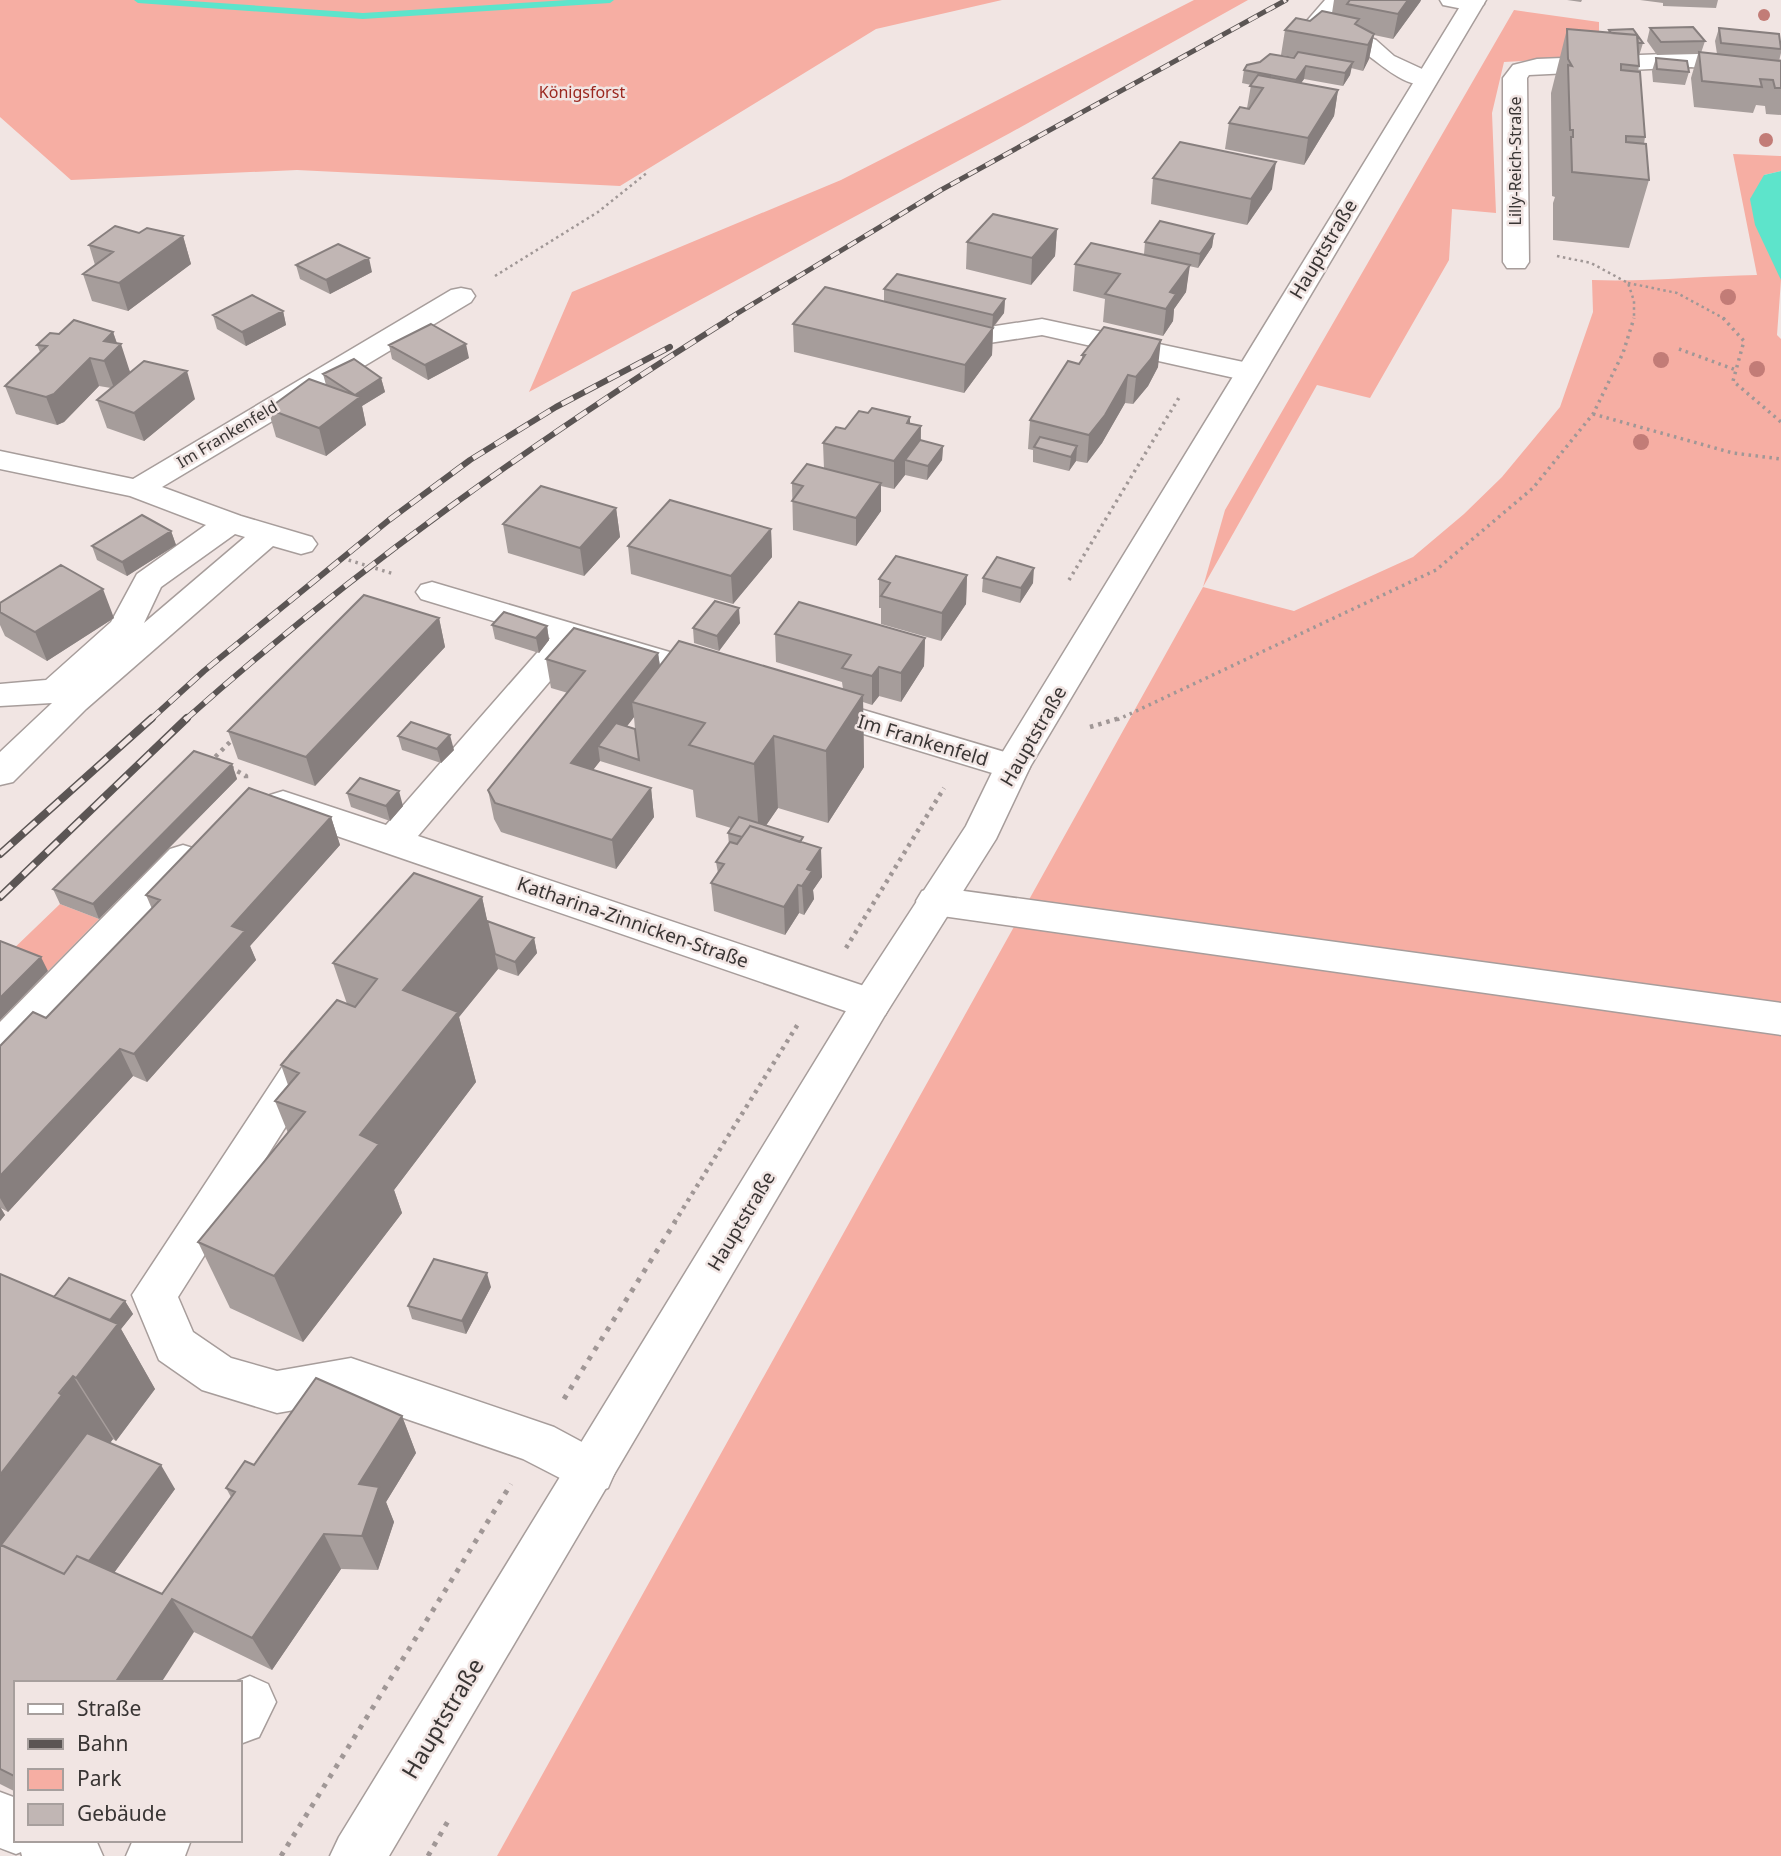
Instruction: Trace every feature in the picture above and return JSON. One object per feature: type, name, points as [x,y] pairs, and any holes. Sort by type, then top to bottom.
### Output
[{"type":"street","points":[[1337,0],[1316,23],[1368,45],[1386,61],[1425,79]]},
{"type":"street","name":"Hauptstraße","points":[[358,1856],[871,1004],[983,830],[1020,754],[1425,79],[1466,1]]},
{"type":"street","name":"Lilly-Reich-Straße","points":[[1515,256],[1515,78],[1521,70],[1536,66],[1691,60],[1781,68]]},
{"type":"street","name":"Im Frankenfeld","points":[[138,489],[461,296]]},
{"type":"street","points":[[915,318],[989,335],[1042,327],[1248,372]]},
{"type":"street","points":[[0,460],[138,489],[230,523],[301,544]]},
{"type":"street","points":[[0,695],[55,691],[125,628],[148,581],[230,523]]},
{"type":"street","points":[[0,773],[74,701],[267,535]]},
{"type":"street","points":[[432,592],[743,686]]},
{"type":"street","points":[[395,839],[572,634]]},
{"type":"street","name":"Im Frankenfeld","points":[[782,698],[965,753],[1020,754]]},
{"type":"street","name":"Katharina-Zinnicken-Straße","points":[[247,792],[395,839],[871,1004]]},
{"type":"street","points":[[0,1048],[209,831]]},
{"type":"street","points":[[935,901],[1781,1019]]},
{"type":"street","points":[[317,1046],[155,1295],[175,1346],[218,1375],[277,1392],[351,1379],[537,1442],[591,1472]]},
{"type":"street","points":[[47,1842],[75,1856]]},
{"type":"path","points":[[461,296],[579,225],[648,172]]},
{"type":"path","points":[[1515,256],[1591,263],[1628,283],[1644,284],[1679,295],[1736,327],[1744,341],[1733,381],[1781,422]]},
{"type":"path","points":[[1020,754],[1112,722],[1436,570],[1533,488],[1593,414],[1623,353],[1634,322],[1634,301],[1628,283]]},
{"type":"path","points":[[1679,349],[1736,370]]},
{"type":"path","points":[[1065,587],[1200,362]]},
{"type":"path","points":[[1593,414],[1656,428],[1728,454],[1781,459]]},
{"type":"path","points":[[301,544],[403,577],[432,592]]},
{"type":"path","points":[[234,739],[214,758],[246,776],[247,792]]},
{"type":"path","points":[[281,1856],[965,753]]},
{"type":"green space","name":"Königsforst","points":[[0,0],[1002,0],[876,29],[620,186],[297,170],[71,180],[0,117]]},
{"type":"green space","points":[[1194,0],[1248,0],[1010,133],[529,392],[572,292],[841,180]]},
{"type":"green space","points":[[1514,10],[1599,22],[1599,39],[1609,56],[1504,62],[1492,113],[1496,213],[1452,209],[1449,260],[1370,398],[1317,385],[1203,587],[1225,510]]},
{"type":"green space","points":[[1733,154],[1781,156],[1781,171],[1764,175],[1781,280],[1777,335],[1781,339],[1781,1856],[497,1856],[1203,587],[1294,611],[1413,557],[1464,514],[1502,477],[1560,407],[1593,312],[1592,280],[1757,275]]},
{"type":"green space","points":[[60,904],[99,919],[48,971],[7,955]]},
{"type":"shaded area","points":[[1781,171],[1781,280],[1755,225],[1750,199],[1764,175]]},
{"type":"building","points":[[1350,0],[1408,0],[1398,14],[1347,4]]},
{"type":"building","points":[[1322,11],[1359,19],[1355,24],[1374,34],[1368,45],[1285,30],[1296,18],[1310,21]]},
{"type":"building","points":[[1693,27],[1705,41],[1661,42],[1650,28]]},
{"type":"building","points":[[1719,28],[1779,34],[1781,49],[1721,43]]},
{"type":"building","points":[[1567,29],[1637,35],[1639,66],[1621,64],[1621,70],[1640,72],[1645,137],[1626,136],[1626,142],[1646,144],[1649,180],[1572,172],[1573,130],[1570,130],[1568,65],[1572,66],[1568,59]]},
{"type":"building","points":[[1633,29],[1643,43],[1638,43],[1637,35],[1611,33],[1609,30]]},
{"type":"building","points":[[1298,52],[1353,62],[1345,73],[1306,66],[1296,80],[1244,70],[1247,65],[1260,62],[1270,54],[1294,58]]},
{"type":"building","points":[[1699,52],[1781,61],[1781,88],[1775,88],[1773,80],[1760,79],[1762,87],[1702,81]]},
{"type":"building","points":[[1656,58],[1687,61],[1689,72],[1657,69]]},
{"type":"building","points":[[1258,75],[1338,90],[1308,138],[1229,123],[1240,107],[1249,109],[1263,88],[1250,86]]},
{"type":"building","points":[[1180,142],[1276,162],[1251,199],[1153,178]]},
{"type":"building","points":[[993,214],[1057,229],[1032,258],[967,242]]},
{"type":"building","points":[[1160,221],[1214,234],[1200,254],[1145,242]]},
{"type":"building","points":[[115,226],[139,233],[147,228],[183,236],[119,283],[83,274],[113,252],[89,245]]},
{"type":"building","points":[[1091,243],[1190,265],[1170,292],[1176,294],[1166,309],[1105,294],[1120,274],[1075,264]]},
{"type":"building","points":[[338,244],[369,258],[326,280],[296,265]]},
{"type":"building","points":[[897,274],[1005,299],[993,315],[884,289]]},
{"type":"building","points":[[825,287],[993,328],[965,365],[793,324]]},
{"type":"building","points":[[252,295],[283,311],[242,332],[213,315]]},
{"type":"building","points":[[74,320],[113,332],[104,341],[121,344],[104,361],[90,358],[54,394],[46,397],[5,386],[47,346],[37,345],[50,333],[59,334]]},
{"type":"building","points":[[431,324],[466,344],[425,365],[389,345]]},
{"type":"building","points":[[1104,327],[1161,340],[1151,359],[1136,377],[1128,375],[1105,415],[1089,435],[1030,420],[1068,361],[1079,364],[1085,355],[1082,355]]},
{"type":"building","points":[[354,359],[381,378],[355,395],[323,374]]},
{"type":"building","points":[[144,361],[187,371],[134,413],[97,400]]},
{"type":"building","points":[[309,379],[360,397],[319,428],[268,409]]},
{"type":"building","points":[[872,408],[910,417],[907,423],[921,426],[894,461],[823,443],[836,427],[845,429],[859,411],[868,413]]},
{"type":"building","points":[[1040,437],[1077,446],[1071,457],[1034,447]]},
{"type":"building","points":[[920,440],[943,446],[928,466],[905,460]]},
{"type":"building","points":[[807,464],[881,483],[856,518],[792,501],[803,486],[792,483]]},
{"type":"building","points":[[541,486],[616,508],[580,548],[503,524]]},
{"type":"building","points":[[670,500],[771,529],[731,576],[628,546]]},
{"type":"building","points":[[142,515],[171,531],[122,562],[92,546]]},
{"type":"building","points":[[896,556],[967,575],[942,613],[881,596],[890,583],[879,579]]},
{"type":"building","points":[[997,557],[1034,568],[1021,588],[983,578]]},
{"type":"building","points":[[61,565],[103,589],[35,632],[0,612],[0,603]]},
{"type":"building","points":[[364,595],[439,618],[306,757],[228,731]]},
{"type":"building","points":[[715,601],[739,608],[717,636],[693,628]]},
{"type":"building","points":[[799,602],[925,638],[901,673],[879,667],[872,676],[842,668],[851,655],[775,634]]},
{"type":"building","points":[[504,612],[547,626],[536,638],[492,625]]},
{"type":"building","points":[[574,628],[658,653],[571,763],[651,788],[612,840],[495,803],[488,790],[585,671],[546,659]]},
{"type":"building","points":[[679,641],[863,695],[826,751],[774,736],[754,764],[689,745],[705,723],[632,702]]},
{"type":"building","points":[[411,722],[450,735],[437,749],[398,736]]},
{"type":"building","points":[[616,723],[635,729],[639,760],[598,746]]},
{"type":"building","points":[[194,751],[232,764],[93,904],[53,889]]},
{"type":"building","points":[[360,778],[399,791],[386,806],[347,793]]},
{"type":"building","points":[[249,788],[331,817],[232,926],[245,931],[134,1054],[120,1049],[0,1176],[0,1046],[33,1012],[46,1018],[160,900],[146,895]]},
{"type":"building","points":[[739,817],[803,837],[800,842],[750,826],[742,837],[728,833]]},
{"type":"building","points":[[750,826],[821,848],[807,869],[812,871],[802,886],[798,885],[784,907],[711,883],[724,864],[716,862],[730,842],[737,844]]},
{"type":"building","points":[[414,873],[482,897],[403,990],[458,1012],[360,1135],[379,1144],[274,1276],[198,1242],[305,1112],[275,1101],[299,1073],[281,1065],[337,1000],[355,1007],[377,979],[333,963]]},
{"type":"building","points":[[487,921],[534,938],[515,962],[495,954]]},
{"type":"building","points":[[0,941],[41,957],[0,998]]},
{"type":"building","points":[[434,1259],[487,1273],[462,1321],[408,1306]]},
{"type":"building","points":[[0,1274],[118,1324],[76,1378],[73,1376],[59,1393],[62,1395],[0,1475]]},
{"type":"building","points":[[69,1278],[125,1301],[110,1320],[54,1297]]},
{"type":"building","points":[[316,1378],[402,1416],[359,1484],[379,1487],[362,1536],[324,1534],[252,1638],[172,1599],[116,1681],[14,1681],[14,1776],[0,1769],[0,1544],[64,1574],[77,1556],[162,1594],[235,1492],[226,1488],[245,1461],[254,1465]]},
{"type":"building","points":[[87,1433],[161,1465],[89,1561],[77,1556],[64,1574],[1,1545]]},
{"type":"waterway","points":[[138,0],[363,16],[610,0]]},
{"type":"railway","points":[[728,319],[941,190],[1286,0]]},
{"type":"railway","points":[[185,720],[315,610],[450,507],[589,410],[731,318]]},
{"type":"railway","points":[[150,720],[204,671],[389,520],[470,460],[556,407],[670,347]]},
{"type":"railway","points":[[0,854],[152,718]]},
{"type":"railway","points":[[0,897],[187,718]]}]
